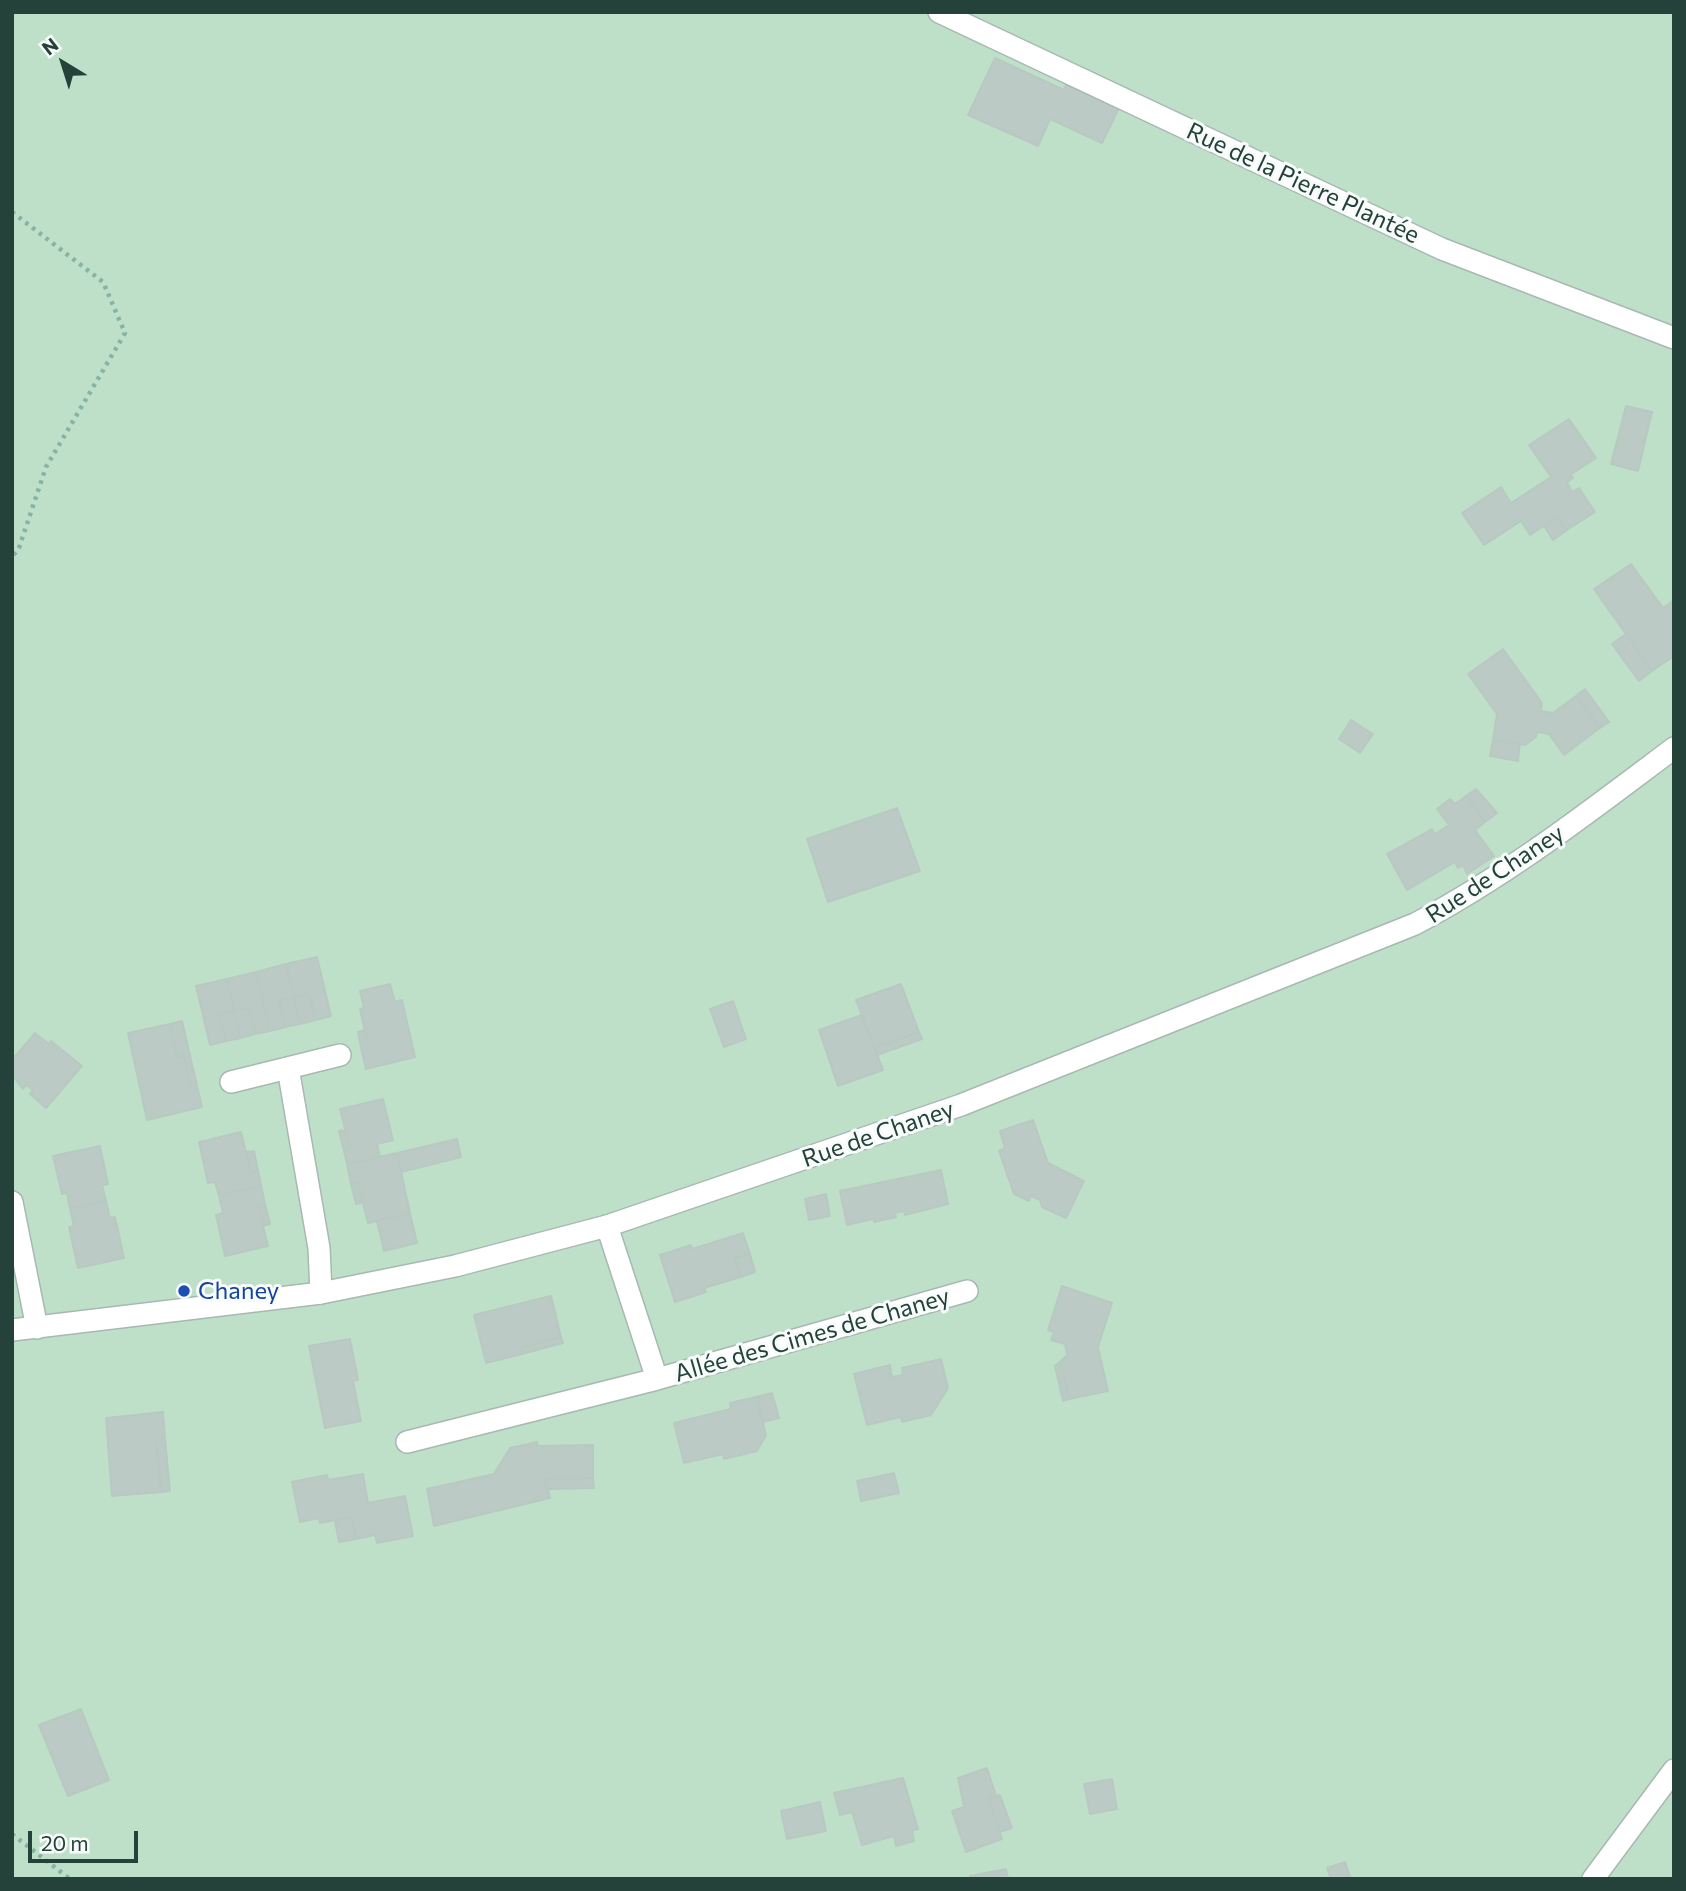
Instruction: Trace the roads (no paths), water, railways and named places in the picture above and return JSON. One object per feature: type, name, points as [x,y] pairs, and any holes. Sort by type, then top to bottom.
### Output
[{"type":"street","name":"Rue de la Pierre Plantée","points":[[939,12],[1442,248],[1674,338]]},
{"type":"street","name":"Rue de Chaney","points":[[12,1330],[320,1293],[455,1266],[607,1226],[961,1105],[1415,924],[1461,900],[1524,860],[1674,748]]},
{"type":"street","points":[[231,1082],[340,1055]]},
{"type":"street","points":[[288,1068],[318,1248],[320,1293]]},
{"type":"street","points":[[12,1202],[37,1328]]},
{"type":"street","name":"Allée des Cimes de Chaney","points":[[607,1226],[657,1379]]},
{"type":"street","name":"Allée des Cimes de Chaney","points":[[407,1442],[657,1379],[967,1291]]},
{"type":"street","points":[[1593,1879],[1674,1770]]},
{"type":"place","name":"Chaney","points":[[184,1291]]}]
